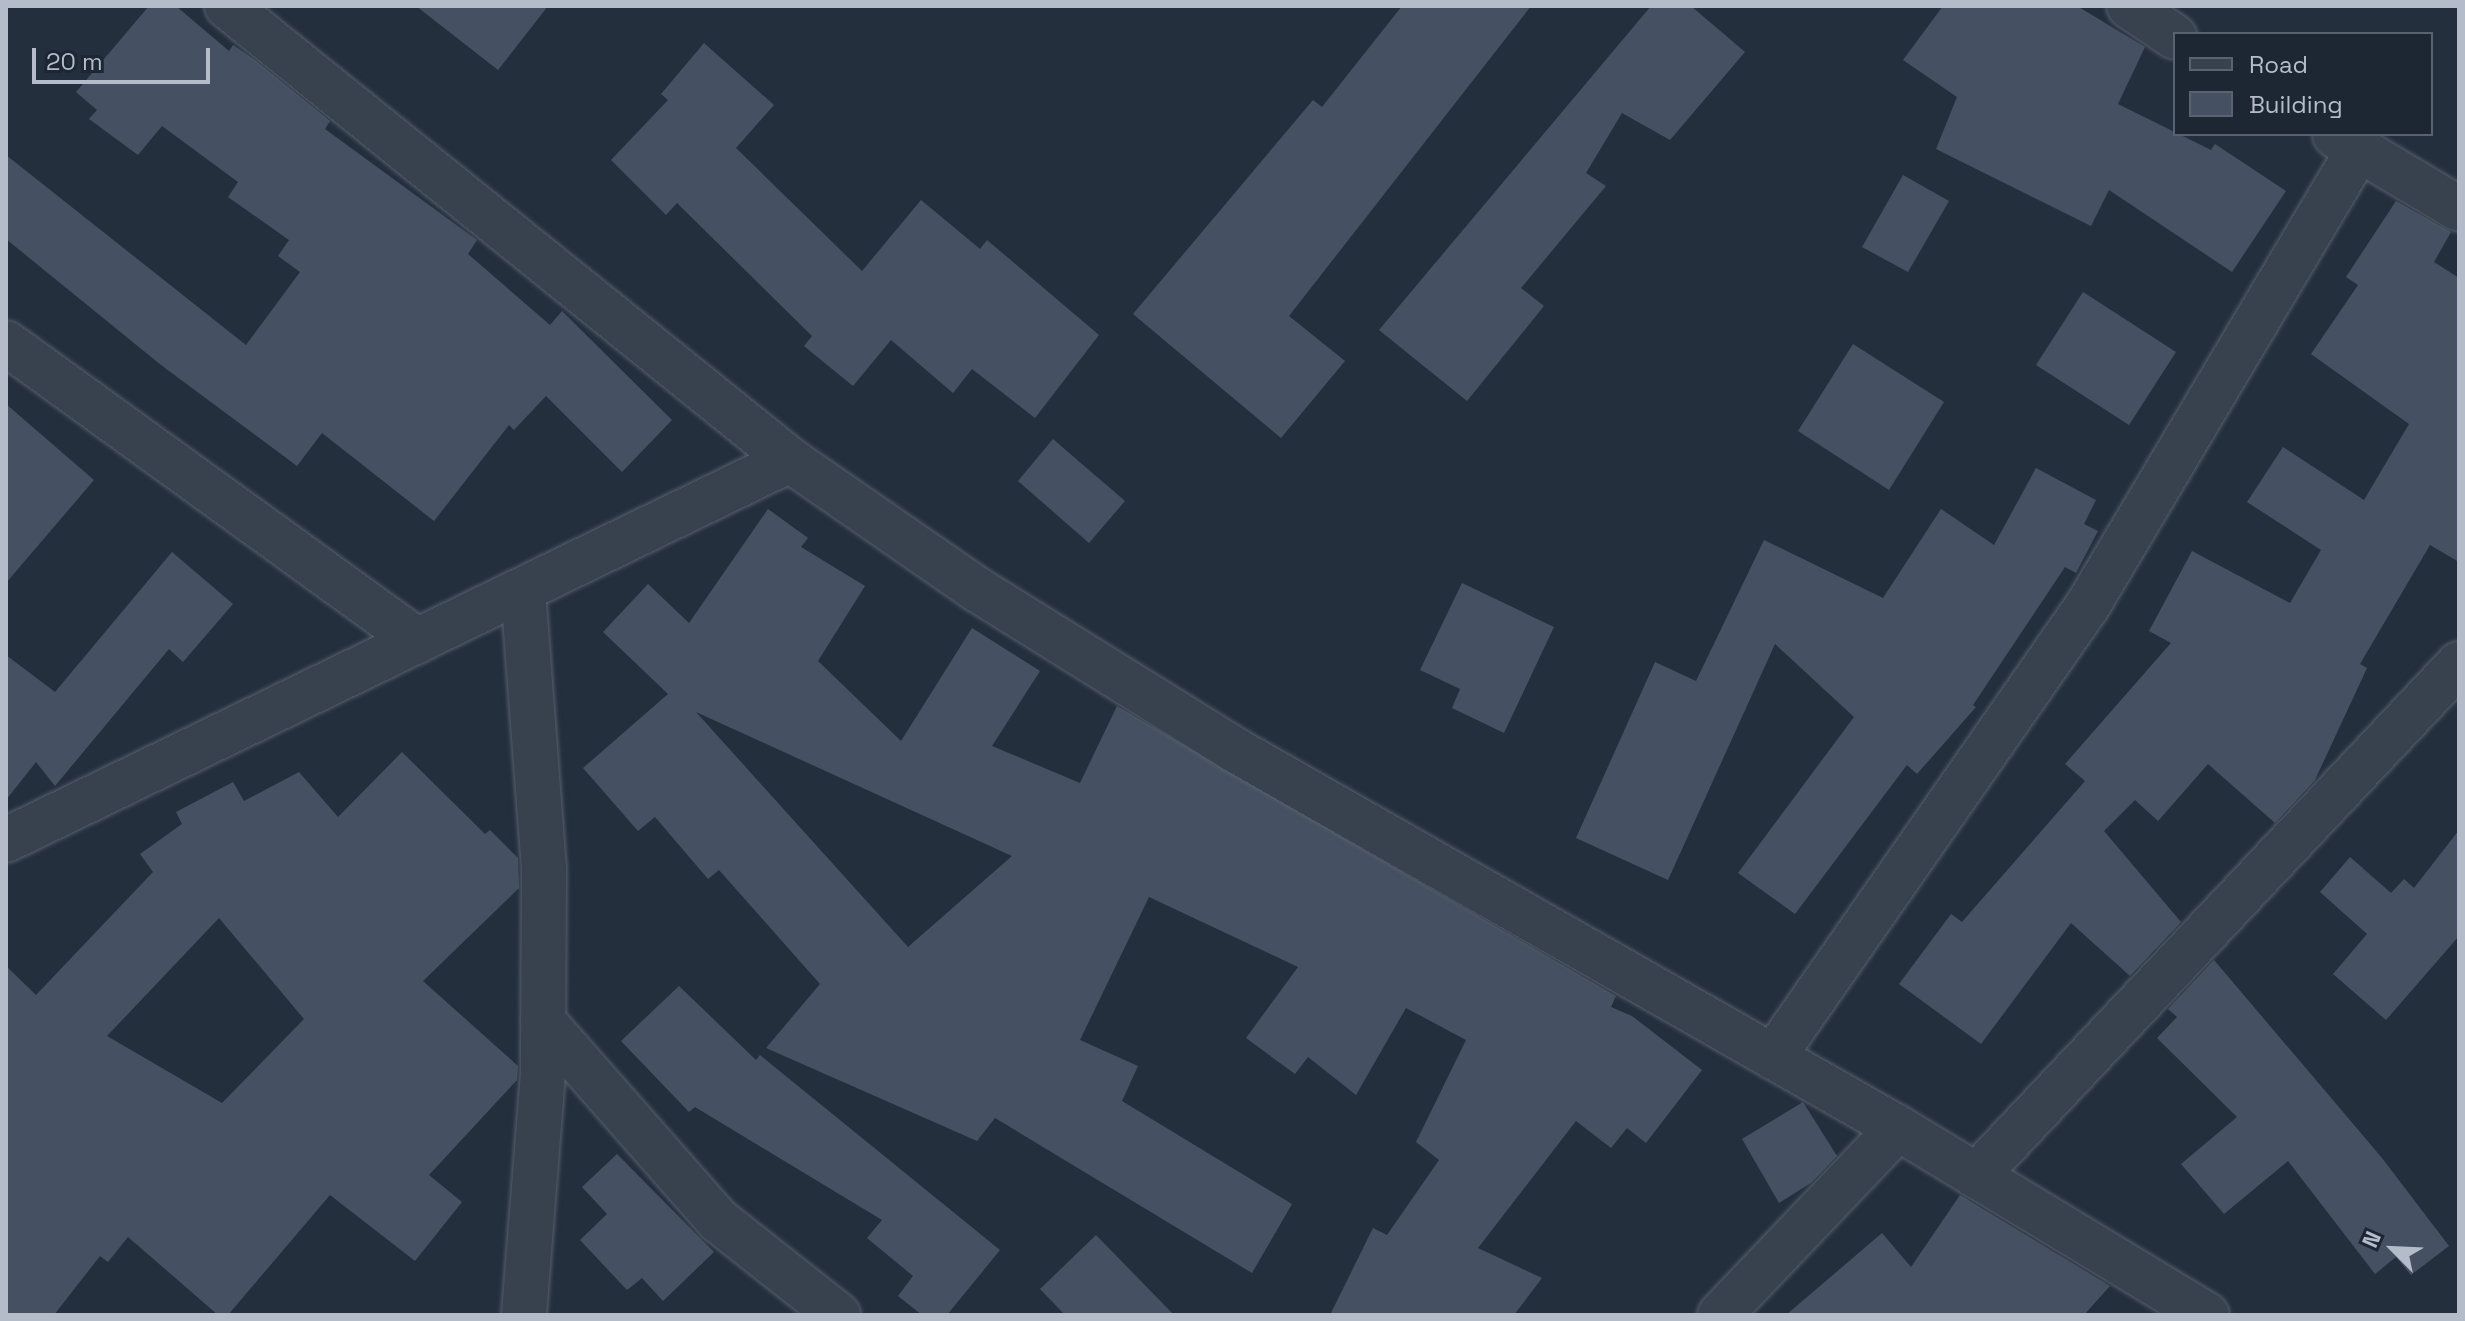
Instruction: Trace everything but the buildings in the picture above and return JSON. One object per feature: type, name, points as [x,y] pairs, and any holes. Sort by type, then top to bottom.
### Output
[{"type":"street","points":[[227,6],[790,460],[978,590],[1235,750],[1898,1128],[2207,1315]]},
{"type":"street","points":[[2129,6],[2173,36]]},
{"type":"street","points":[[1773,1057],[2088,605],[2346,142],[2459,209]]},
{"type":"street","points":[[6,343],[418,641]]},
{"type":"street","points":[[6,840],[790,460]]},
{"type":"street","points":[[523,590],[544,868],[543,1021],[524,1315]]},
{"type":"street","points":[[1976,1176],[2459,664]]},
{"type":"street","points":[[543,1021],[719,1221],[838,1315]]},
{"type":"street","points":[[1720,1315],[1898,1128]]}]
